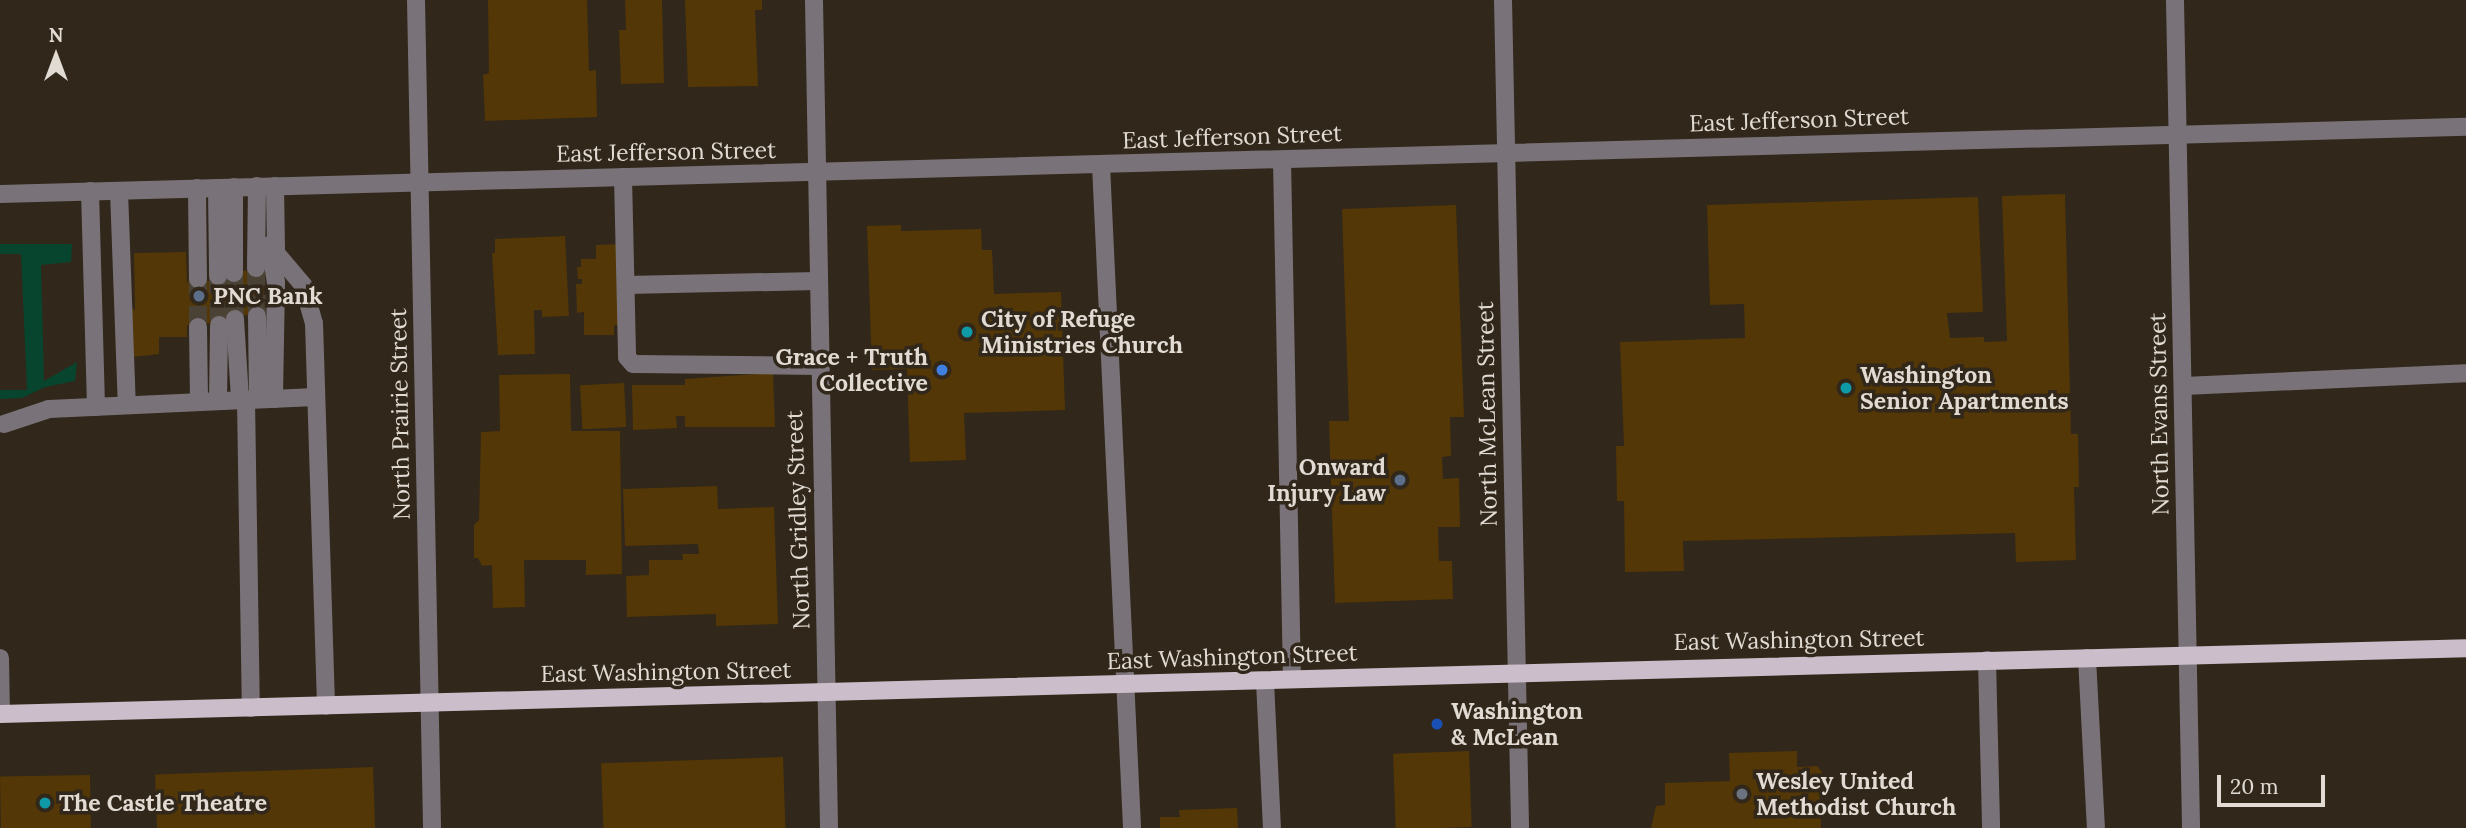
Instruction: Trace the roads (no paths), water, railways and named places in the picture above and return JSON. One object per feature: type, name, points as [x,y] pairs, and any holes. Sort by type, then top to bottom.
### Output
[{"type":"main road","name":"East Washington Street","points":[[0,714],[2466,648]]},
{"type":"street","name":"North Prairie Street","points":[[416,0],[432,828]]},
{"type":"street","name":"North Gridley Street","points":[[814,0],[829,828]]},
{"type":"street","name":"North McLean Street","points":[[1503,0],[1520,828]]},
{"type":"street","name":"North Evans Street","points":[[2175,0],[2191,828]]},
{"type":"street","name":"East Jefferson Street","points":[[0,194],[2466,127]]},
{"type":"street","points":[[1282,160],[1292,679]]},
{"type":"street","points":[[1101,165],[1132,828]]},
{"type":"street","points":[[623,177],[627,357],[632,364],[819,366]]},
{"type":"street","points":[[256,268],[267,186]]},
{"type":"street","points":[[267,186],[276,253],[303,285],[314,323],[326,706]]},
{"type":"street","points":[[254,399],[276,282],[271,256],[267,186]]},
{"type":"street","points":[[226,187],[226,274]]},
{"type":"street","points":[[197,188],[198,279]]},
{"type":"street","points":[[90,191],[96,407]]},
{"type":"street","points":[[119,191],[127,405]]},
{"type":"street","points":[[626,285],[817,281]]},
{"type":"street","points":[[251,708],[257,316]]},
{"type":"street","points":[[218,401],[227,322],[254,399]]},
{"type":"street","points":[[198,327],[199,401]]},
{"type":"street","points":[[2184,386],[2466,373]]},
{"type":"street","points":[[1,426],[49,409],[316,397]]},
{"type":"street","points":[[0,658],[0,714]]},
{"type":"street","points":[[2087,658],[2096,828]]},
{"type":"street","points":[[1987,660],[1991,828]]},
{"type":"street","points":[[1265,681],[1272,828]]},
{"type":"tunnel","points":[[256,268],[257,316]]},
{"type":"tunnel","points":[[234,273],[235,319]]},
{"type":"tunnel","points":[[218,276],[219,325]]},
{"type":"tunnel","points":[[198,279],[198,327]]},
{"type":"place","name":"PNC Bank","points":[[199,296]]},
{"type":"place","name":"City of Refuge Ministries Church","points":[[967,332]]},
{"type":"place","name":"Grace + Truth Collective","points":[[942,370]]},
{"type":"place","name":"Washington Senior Apartments","points":[[1846,388]]},
{"type":"place","name":"Onward Injury Law","points":[[1400,480]]},
{"type":"place","name":"Washington & McLean","points":[[1437,724]]},
{"type":"place","name":"Wesley United Methodist Church","points":[[1742,794]]},
{"type":"place","name":"The Castle Theatre","points":[[45,803]]}]
